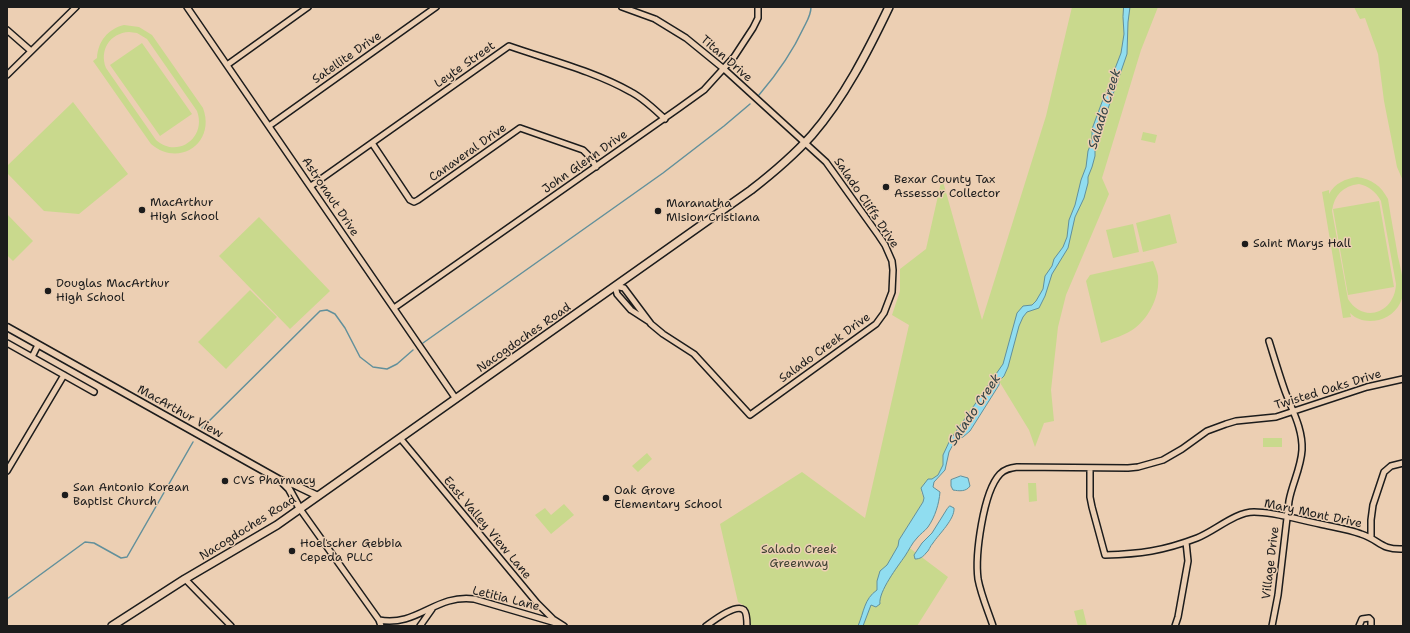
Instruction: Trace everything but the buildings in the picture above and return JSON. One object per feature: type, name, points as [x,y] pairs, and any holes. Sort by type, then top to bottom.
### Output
[{"type":"main road","name":"Nacogdoches Road","points":[[112,626],[277,525],[751,190],[779,168],[818,128],[846,86],[889,7]]},
{"type":"street","points":[[7,75],[76,7]]},
{"type":"street","name":"Astronaut Drive","points":[[187,7],[456,399]]},
{"type":"street","points":[[227,65],[308,7]]},
{"type":"street","name":"Satellite Drive","points":[[269,126],[436,7]]},
{"type":"street","name":"Titan Drive","points":[[622,7],[664,24],[686,38],[724,69],[805,142]]},
{"type":"street","name":"John Glenn Drive","points":[[394,308],[704,90],[734,57],[753,28],[758,18],[758,7]]},
{"type":"street","points":[[7,30],[31,51]]},
{"type":"street","name":"Leyte Street","points":[[311,186],[509,46],[597,76],[615,84],[632,92],[664,118]]},
{"type":"street","name":"Canaveral Drive","points":[[372,143],[410,200],[414,202],[520,128],[583,150],[591,158],[596,167]]},
{"type":"street","name":"Salado Cliffs Drive","points":[[805,142],[829,165],[885,245],[892,261],[893,283]]},
{"type":"street","name":"Salado Creek Drive","points":[[648,321],[663,334],[694,354],[750,415],[876,324],[890,299],[893,283]]},
{"type":"street","points":[[616,286],[624,288],[648,321],[631,310],[616,294],[616,286]]},
{"type":"street","name":"MacArthur View","points":[[7,327],[280,480],[289,489],[300,509]]},
{"type":"street","name":"Village Drive","points":[[1268,341],[1301,436],[1302,451],[1291,491],[1278,595],[1272,626]]},
{"type":"street","points":[[7,343],[94,392]]},
{"type":"street","points":[[32,356],[38,344]]},
{"type":"street","points":[[7,471],[64,375]]},
{"type":"street","name":"Twisted Oaks Drive","points":[[993,626],[980,587],[978,572],[983,516],[993,484],[1004,471],[1011,468],[1128,468],[1153,463],[1175,453],[1216,427],[1236,422],[1276,417],[1367,387],[1403,379]]},
{"type":"street","name":"East Valley View Lane","points":[[400,438],[537,603],[562,625]]},
{"type":"street","points":[[1371,538],[1372,510],[1384,472],[1391,466],[1403,463]]},
{"type":"street","name":"Mary Mont Drive","points":[[1090,468],[1092,507],[1105,555],[1138,554],[1165,549],[1199,537],[1242,514],[1254,512],[1287,517],[1360,533],[1371,538],[1382,546],[1392,549],[1403,549]]},
{"type":"street","points":[[280,480],[295,485],[318,496]]},
{"type":"street","points":[[300,509],[379,620],[381,626]]},
{"type":"street","points":[[1175,626],[1188,561],[1186,542]]},
{"type":"street","points":[[185,580],[231,626]]},
{"type":"street","name":"Letitia Lane","points":[[379,620],[400,621],[432,608],[440,603],[462,598],[474,599],[562,625]]},
{"type":"street","points":[[420,626],[432,608]]},
{"type":"street","points":[[706,626],[730,610],[740,608],[745,613],[748,626]]},
{"type":"street","points":[[1359,626],[1362,619],[1369,618],[1371,620],[1371,626]]},
{"type":"green space","name":"Salado Creek Greenway","points":[[1072,7],[1158,7],[1141,50],[1102,178],[1109,194],[1066,295],[1058,327],[1051,390],[1054,421],[1044,423],[1035,447],[1029,430],[994,375],[971,412],[950,440],[943,455],[943,465],[938,475],[921,492],[924,498],[923,502],[899,540],[948,577],[917,626],[751,626],[748,608],[738,602],[720,524],[802,472],[865,518],[909,325],[892,315],[900,291],[900,269],[926,249],[942,178],[982,320],[1046,116]]},
{"type":"green space","points":[[1354,7],[1403,7],[1403,181],[1397,167],[1384,101],[1378,54],[1365,18],[1360,19]]},
{"type":"green space","points":[[124,25],[139,27],[152,35],[203,108],[206,121],[204,132],[200,141],[192,148],[183,152],[173,153],[162,151],[151,144],[93,61],[97,58],[99,46],[102,41],[113,29]],"holes":[[[122,33],[137,33],[147,39],[197,111],[199,121],[198,130],[188,143],[181,146],[173,147],[164,145],[156,140],[106,68],[104,61],[105,49],[112,39]]]},
{"type":"green space","points":[[142,43],[192,114],[160,136],[110,65]]},
{"type":"green space","points":[[73,102],[128,174],[79,214],[44,211],[7,173],[7,166]]},
{"type":"green space","points":[[1143,132],[1157,135],[1155,143],[1141,140]]},
{"type":"green space","points":[[1357,177],[1372,181],[1382,190],[1388,199],[1402,276],[1403,294],[1402,299],[1395,311],[1379,320],[1363,320],[1356,318],[1350,313],[1351,317],[1343,318],[1322,192],[1329,190],[1329,194],[1337,184],[1344,180]],"holes":[[[1359,184],[1372,190],[1381,201],[1396,284],[1394,294],[1390,302],[1377,312],[1370,313],[1354,307],[1348,299],[1332,211],[1335,200],[1340,192],[1348,187]]]},
{"type":"green space","points":[[1379,201],[1394,287],[1348,295],[1333,209]]},
{"type":"green space","points":[[7,214],[33,241],[13,261],[7,255]]},
{"type":"green space","points":[[1170,214],[1177,243],[1143,252],[1136,223]]},
{"type":"green space","points":[[259,217],[330,291],[290,329],[219,256]]},
{"type":"green space","points":[[1133,224],[1139,252],[1113,258],[1106,230]]},
{"type":"green space","points":[[1153,261],[1158,274],[1158,283],[1156,298],[1149,312],[1135,328],[1119,337],[1101,343],[1086,281],[1090,275]]},
{"type":"green space","points":[[250,290],[277,317],[226,369],[198,342]]},
{"type":"green space","points":[[1263,438],[1282,438],[1282,447],[1263,447]]},
{"type":"green space","points":[[647,453],[652,459],[638,472],[632,466]]},
{"type":"green space","points":[[1028,483],[1036,483],[1037,501],[1029,502]]},
{"type":"green space","points":[[564,504],[574,515],[551,534],[535,515],[545,508],[551,515]]},
{"type":"green space","points":[[1083,609],[1087,626],[1078,626],[1074,611]]},
{"type":"water","name":"Salado Creek","points":[[1124,7],[1130,7],[1127,54],[1095,146],[1095,156],[1088,177],[1088,183],[1084,198],[1075,217],[1068,248],[1052,274],[1045,296],[1039,308],[1027,312],[1023,317],[1019,326],[1008,367],[1004,376],[999,381],[999,385],[970,431],[963,437],[956,439],[949,452],[945,470],[934,482],[933,487],[940,492],[939,501],[933,519],[914,542],[889,579],[882,593],[880,604],[876,607],[871,605],[863,626],[858,626],[869,597],[877,590],[877,581],[880,571],[887,565],[898,546],[899,540],[923,502],[924,498],[921,488],[928,479],[932,479],[938,475],[943,465],[943,455],[950,440],[1003,364],[1017,313],[1023,306],[1032,305],[1036,301],[1043,289],[1045,276],[1052,266],[1054,259],[1063,247],[1067,237],[1069,220],[1086,167],[1088,151],[1092,141],[1092,129],[1121,53],[1124,34]]},
{"type":"water","points":[[961,476],[968,478],[970,486],[960,491],[953,490],[951,480]]},
{"type":"water","points":[[950,506],[954,508],[954,512],[949,522],[924,556],[915,559],[914,555],[922,543],[932,533]]},
{"type":"waterway","points":[[759,95],[778,71],[794,46],[809,18],[811,7]]},
{"type":"waterway","points":[[423,343],[663,173],[750,104]]},
{"type":"waterway","points":[[202,428],[320,311],[327,310],[335,314],[345,328],[360,357],[373,367],[387,369],[397,364],[413,350]]},
{"type":"waterway","points":[[7,599],[85,542],[94,543],[121,558],[127,557],[193,442]]},
{"type":"place","name":"Bexar County Tax Assessor Collector","points":[[886,187]]},
{"type":"place","name":"MacArthur High School","points":[[142,210]]},
{"type":"place","name":"Maranatha Mision Cristiana","points":[[658,211]]},
{"type":"place","name":"Saint Marys Hall","points":[[1245,244]]},
{"type":"place","name":"Douglas MacArthur High School","points":[[48,291]]},
{"type":"place","name":"CVS Pharmacy","points":[[225,481]]},
{"type":"place","name":"San Antonio Korean Baptist Church","points":[[65,495]]},
{"type":"place","name":"Oak Grove Elementary School","points":[[606,498]]},
{"type":"place","name":"Hoelscher Gebbia Cepeda PLLC","points":[[292,551]]}]
